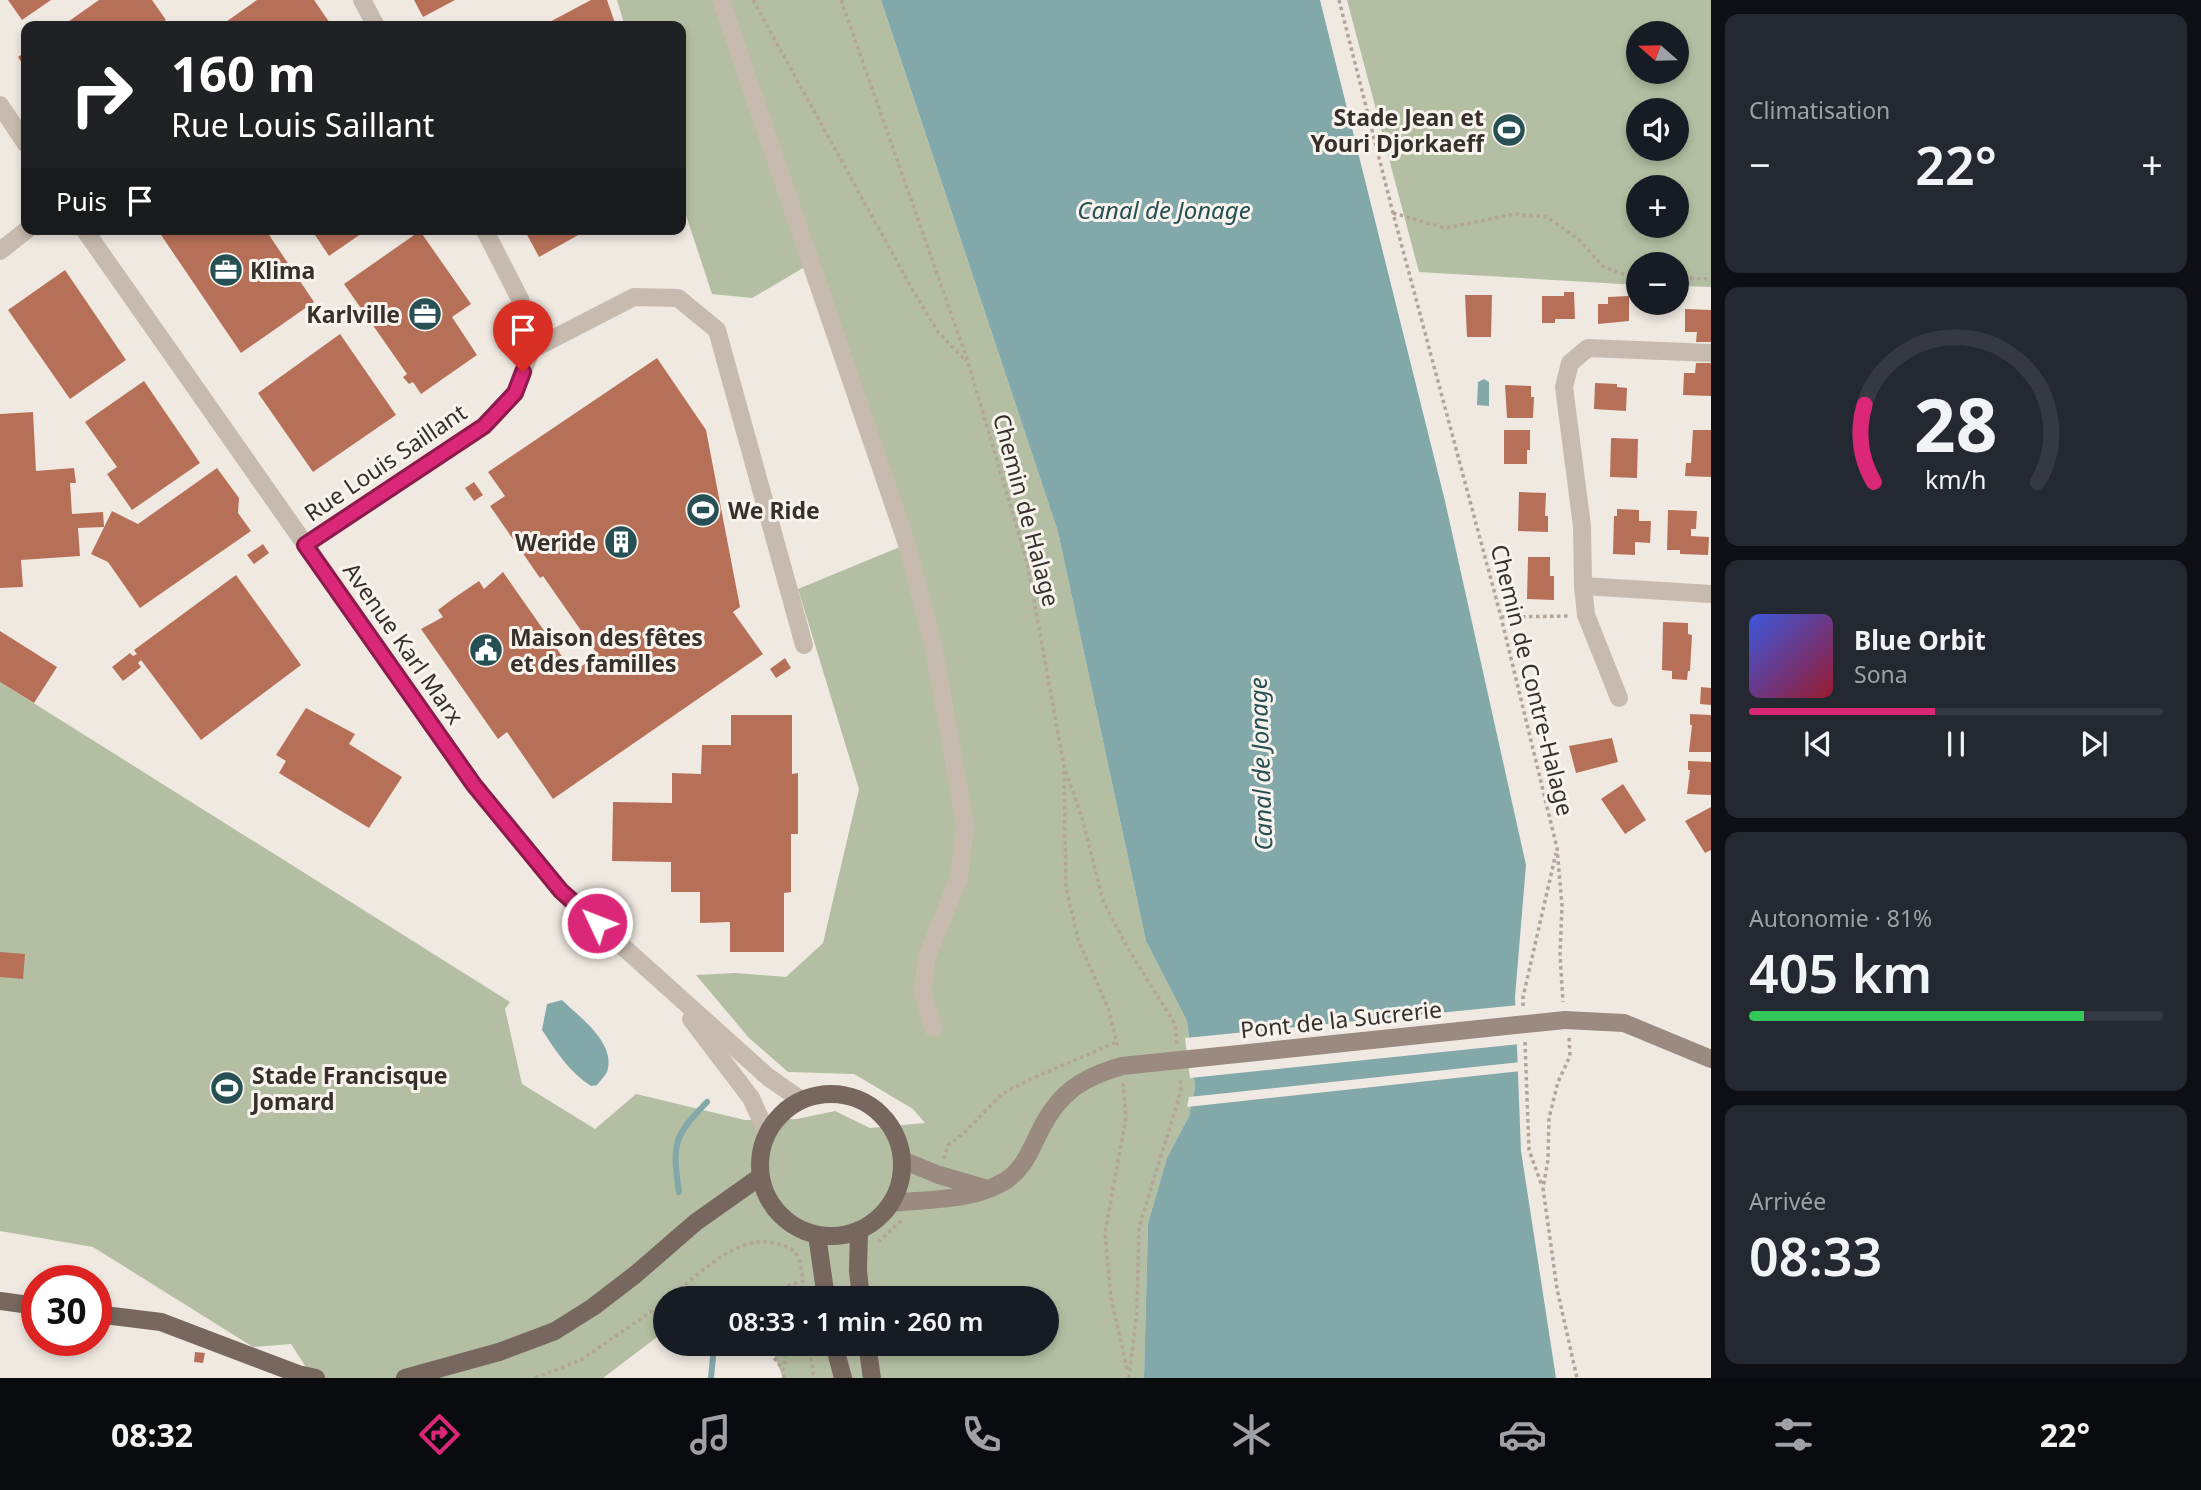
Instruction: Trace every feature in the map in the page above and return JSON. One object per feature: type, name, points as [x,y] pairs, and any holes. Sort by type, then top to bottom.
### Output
[{"type":"main road","points":[[828,1093],[842,1094],[867,1103],[888,1121],[895,1133],[902,1160],[900,1182],[891,1203],[877,1219],[859,1230],[846,1235],[817,1235],[797,1228],[776,1211],[764,1189],[761,1176],[762,1147],[767,1133],[787,1108],[801,1100],[828,1093]]},
{"type":"main road","points":[[405,1378],[499,1352],[555,1331],[593,1307],[696,1222],[761,1176]]},
{"type":"main road","points":[[859,1230],[860,1286]]},
{"type":"main road","points":[[817,1235],[823,1286]]},
{"type":"main road","points":[[0,1301],[21,1304]]},
{"type":"main road","points":[[112,1316],[161,1322],[298,1374],[316,1378]]},
{"type":"main road","points":[[837,1356],[843,1378]]},
{"type":"main road","points":[[869,1356],[872,1378]]},
{"type":"street","points":[[362,0],[373,21]]},
{"type":"street","points":[[721,0],[907,544],[934,649],[965,824],[960,878],[926,959],[923,993],[933,1028]]},
{"type":"street","points":[[0,105],[21,136]]},
{"type":"street","points":[[0,251],[21,234]]},
{"type":"street","name":"Avenue Karl Marx","points":[[89,235],[474,785],[561,891],[768,1077],[801,1100]]},
{"type":"street","points":[[487,235],[520,299],[531,350],[634,297],[678,298],[717,330],[804,645]]},
{"type":"street","points":[[1619,698],[1586,615],[1582,526],[1564,387],[1570,363],[1588,348],[1711,353]]},
{"type":"street","name":"Rue Louis Saillant","points":[[305,545],[484,426],[515,393],[531,350]]},
{"type":"street","points":[[1583,586],[1711,594]]},
{"type":"street","name":"Avenue Karl Marx","points":[[668,988],[751,1098],[767,1133]]},
{"type":"street","name":"Pont de la Sucrerie","points":[[891,1203],[961,1196],[1005,1181],[1021,1168],[1057,1103],[1093,1074],[1122,1066],[1565,1020],[1624,1023],[1711,1059]]},
{"type":"street","points":[[902,1160],[939,1175],[988,1188]]},
{"type":"path","points":[[753,0],[912,289],[938,332],[968,362]]},
{"type":"path","name":"Chemin de Halage","points":[[841,0],[968,362],[1027,562],[1064,766],[1082,818],[1103,901],[1127,947],[1175,1024]]},
{"type":"path","name":"Chemin de Contre-Halage","points":[[1339,0],[1501,617],[1557,848],[1562,906],[1560,955],[1570,1056],[1558,1082],[1549,1118],[1548,1160],[1543,1188],[1557,1289],[1577,1378]]},
{"type":"path","points":[[1393,213],[1445,228],[1515,214],[1547,217],[1577,238],[1604,267],[1626,275]]},
{"type":"path","points":[[1689,278],[1711,279]]},
{"type":"path","points":[[1501,617],[1586,615]]},
{"type":"path","points":[[1064,766],[1066,888],[1078,939],[1109,1011],[1116,1042]]},
{"type":"path","points":[[1129,1378],[1137,1311],[1139,1227],[1181,1089]]},
{"type":"path","points":[[1123,1092],[1126,1118],[1105,1233],[1111,1298],[1129,1378]]},
{"type":"path","points":[[685,1286],[721,1256],[752,1242],[769,1241],[788,1247],[798,1256],[803,1281],[787,1286]]},
{"type":"path","points":[[535,1378],[580,1360],[653,1310]]},
{"type":"path","points":[[773,1356],[783,1370]]},
{"type":"path","points":[[784,1378],[786,1356]]},
{"type":"path","points":[[811,1356],[814,1378]]},
{"type":"green space","points":[[617,0],[881,0],[1058,532],[1146,941],[1187,1021],[1195,1087],[1189,1116],[1167,1158],[1148,1223],[1144,1378],[783,1378],[775,1356],[1059,1356],[1059,1286],[653,1286],[653,1340],[603,1378],[313,1378],[291,1344],[253,1347],[93,1247],[0,1231],[0,682],[510,1002],[505,1009],[522,1084],[595,1129],[636,1094],[745,1120],[797,1119],[835,1111],[870,1128],[925,1123],[913,1109],[854,1074],[788,1072],[749,1038],[696,975],[735,973],[786,977],[823,943],[859,789],[798,589],[907,544],[815,261],[752,298],[712,294],[686,215],[686,21],[623,21]]},
{"type":"green space","name":"Stade Jean et Youri Djorkaeff","points":[[1347,0],[1711,0],[1711,287],[1689,286],[1689,252],[1626,252],[1626,284],[1419,272]]},
{"type":"water","name":"Canal de Jonage","points":[[881,0],[1320,0],[1445,501],[1526,865],[1515,997],[1521,1151],[1556,1378],[1144,1378],[1148,1223],[1167,1158],[1189,1116],[1195,1087],[1187,1021],[1146,941],[1058,532]]},
{"type":"water","points":[[1484,379],[1489,382],[1489,406],[1477,405],[1478,382]]},
{"type":"water","points":[[562,1000],[595,1032],[607,1051],[607,1072],[597,1085],[591,1086],[576,1074],[542,1030],[547,1004]]},
{"type":"pier","points":[[1519,1005],[1520,1044],[1190,1078],[1185,1038]]},
{"type":"pier","points":[[1521,1062],[1521,1071],[1187,1107],[1189,1097]]},
{"type":"building","points":[[8,0],[51,0],[22,20]]},
{"type":"building","points":[[99,0],[152,0],[166,20],[164,21],[69,21]]},
{"type":"building","points":[[257,0],[314,0],[329,21],[227,21]]},
{"type":"building","points":[[414,0],[455,0],[423,17]]},
{"type":"building","points":[[591,0],[607,0],[614,21],[551,21]]},
{"type":"building","points":[[161,235],[269,235],[314,302],[241,353]]},
{"type":"building","points":[[315,235],[359,235],[329,256]]},
{"type":"building","points":[[414,235],[423,235],[471,304],[452,317],[477,355],[421,394],[413,382],[409,384],[403,377],[407,374],[344,284]]},
{"type":"building","points":[[527,235],[578,235],[539,257]]},
{"type":"building","points":[[65,270],[126,360],[70,399],[8,310]]},
{"type":"building","points":[[1564,292],[1574,292],[1575,319],[1555,319],[1555,323],[1542,323],[1542,296],[1564,296]]},
{"type":"building","points":[[1465,295],[1492,295],[1491,337],[1467,337]]},
{"type":"building","points":[[1626,296],[1626,315],[1629,315],[1629,321],[1598,324],[1598,304],[1608,304],[1608,297]]},
{"type":"building","points":[[1689,309],[1711,310],[1711,342],[1696,342],[1697,332],[1685,332],[1685,315],[1689,315]]},
{"type":"building","points":[[340,334],[396,415],[313,472],[258,393]]},
{"type":"building","name":"Weride","points":[[657,358],[706,430],[740,607],[733,612],[763,654],[553,799],[507,732],[498,739],[421,629],[443,617],[438,610],[454,598],[479,581],[484,589],[503,572],[573,672],[598,655],[490,506],[505,496],[488,472]]},
{"type":"building","points":[[1696,363],[1711,363],[1711,396],[1683,395],[1684,373],[1695,373]]},
{"type":"building","points":[[144,381],[200,463],[132,510],[107,474],[117,467],[85,422]]},
{"type":"building","points":[[1595,383],[1617,384],[1617,387],[1627,388],[1626,411],[1594,409]]},
{"type":"building","points":[[1505,385],[1531,386],[1531,397],[1534,397],[1533,418],[1507,418]]},
{"type":"building","points":[[33,412],[36,471],[74,468],[76,483],[70,483],[72,514],[103,512],[104,527],[78,528],[80,556],[21,560],[23,587],[0,588],[0,414]]},
{"type":"building","points":[[1504,430],[1530,430],[1527,464],[1504,464]]},
{"type":"building","points":[[1693,430],[1711,430],[1711,477],[1685,476],[1686,463],[1691,463]]},
{"type":"building","points":[[1611,438],[1638,439],[1637,478],[1610,477]]},
{"type":"building","points":[[217,468],[239,498],[238,513],[251,531],[140,608],[108,562],[91,554],[112,511],[138,524]]},
{"type":"building","points":[[474,482],[483,495],[474,501],[465,488]]},
{"type":"building","points":[[1519,492],[1546,493],[1545,516],[1548,516],[1548,532],[1518,531]]},
{"type":"building","points":[[1617,509],[1639,510],[1639,521],[1651,521],[1650,543],[1635,542],[1635,555],[1613,554],[1614,516],[1617,516]]},
{"type":"building","points":[[1668,510],[1697,511],[1696,529],[1691,529],[1691,536],[1709,537],[1708,555],[1680,554],[1680,550],[1667,550]]},
{"type":"building","points":[[263,544],[269,553],[254,564],[247,555]]},
{"type":"building","points":[[1528,557],[1550,557],[1550,576],[1554,576],[1554,600],[1527,599]]},
{"type":"building","points":[[236,575],[301,665],[201,740],[141,660],[138,663],[141,667],[123,681],[112,667],[130,653],[133,656],[137,654],[134,650]]},
{"type":"building","points":[[1663,622],[1688,623],[1688,634],[1692,635],[1687,680],[1672,679],[1672,671],[1662,670]]},
{"type":"building","points":[[0,631],[57,667],[34,703],[0,682]]},
{"type":"building","points":[[785,658],[791,668],[776,678],[770,669]]},
{"type":"building","points":[[1701,687],[1711,688],[1711,705],[1700,704]]},
{"type":"building","points":[[306,708],[355,734],[349,744],[402,777],[369,828],[279,773],[286,761],[276,755]]},
{"type":"building","points":[[1690,714],[1711,715],[1711,752],[1689,752],[1692,725]]},
{"type":"building","points":[[731,715],[792,715],[792,774],[798,773],[798,834],[791,834],[791,892],[784,893],[784,952],[730,952],[730,922],[700,923],[700,892],[671,892],[671,862],[612,861],[613,802],[672,803],[672,773],[701,774],[702,745],[731,745]]},
{"type":"building","points":[[1612,738],[1618,762],[1576,773],[1569,746]]},
{"type":"building","points":[[1688,761],[1711,762],[1711,795],[1687,794],[1690,770]]},
{"type":"building","points":[[1623,784],[1646,820],[1625,834],[1601,799]]},
{"type":"building","points":[[1711,807],[1711,850],[1705,853],[1685,821]]},
{"type":"building","points":[[0,952],[25,954],[23,979],[0,977]]},
{"type":"building","points":[[195,1352],[205,1353],[203,1363],[194,1362]]},
{"type":"waterway","points":[[679,1192],[676,1163],[678,1142],[687,1124],[707,1102]]},
{"type":"waterway","points":[[711,1378],[713,1357]]},
{"type":"place","name":"Stade Jean et Youri Djorkaeff","points":[[1509,130]]},
{"type":"place","name":"Klima","points":[[226,270]]},
{"type":"place","name":"Karlville","points":[[425,314]]},
{"type":"place","name":"We Ride","points":[[703,510]]},
{"type":"place","name":"Weride","points":[[621,542]]},
{"type":"place","name":"Maison des fêtes et des familles","points":[[486,650]]},
{"type":"place","name":"Stade Francisque Jomard","points":[[227,1088]]},
{"type":"route","points":[[523,372],[515,393],[484,426],[305,545],[474,785],[561,891],[597,923]]}]
